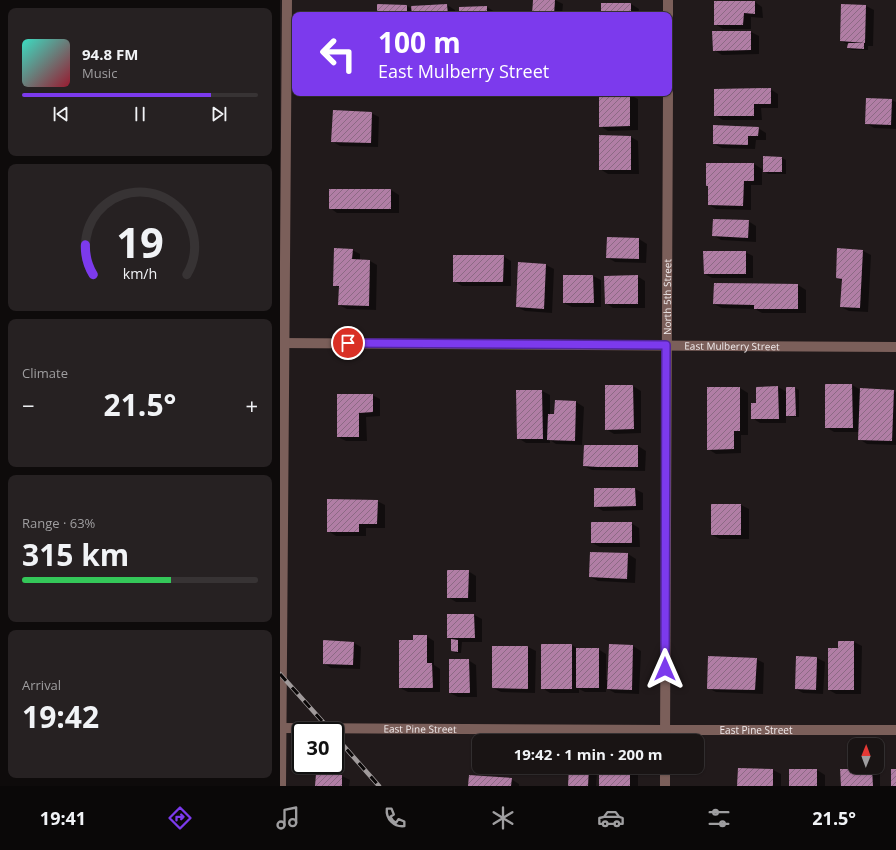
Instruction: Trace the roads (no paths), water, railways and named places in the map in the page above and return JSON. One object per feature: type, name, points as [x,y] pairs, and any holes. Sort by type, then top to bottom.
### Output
[{"type":"street","points":[[281,786],[282,343],[287,0]]},
{"type":"street","points":[[668,0],[668,12]]},
{"type":"street","name":"North 5th Street","points":[[665,734],[668,96]]},
{"type":"street","name":"East Mulberry Street","points":[[282,343],[896,346]]},
{"type":"street","name":"East Pine Street","points":[[280,728],[896,730]]},
{"type":"street","points":[[665,774],[665,786]]},
{"type":"railway","points":[[280,674],[323,722]]},
{"type":"railway","points":[[344,746],[379,786]]}]
